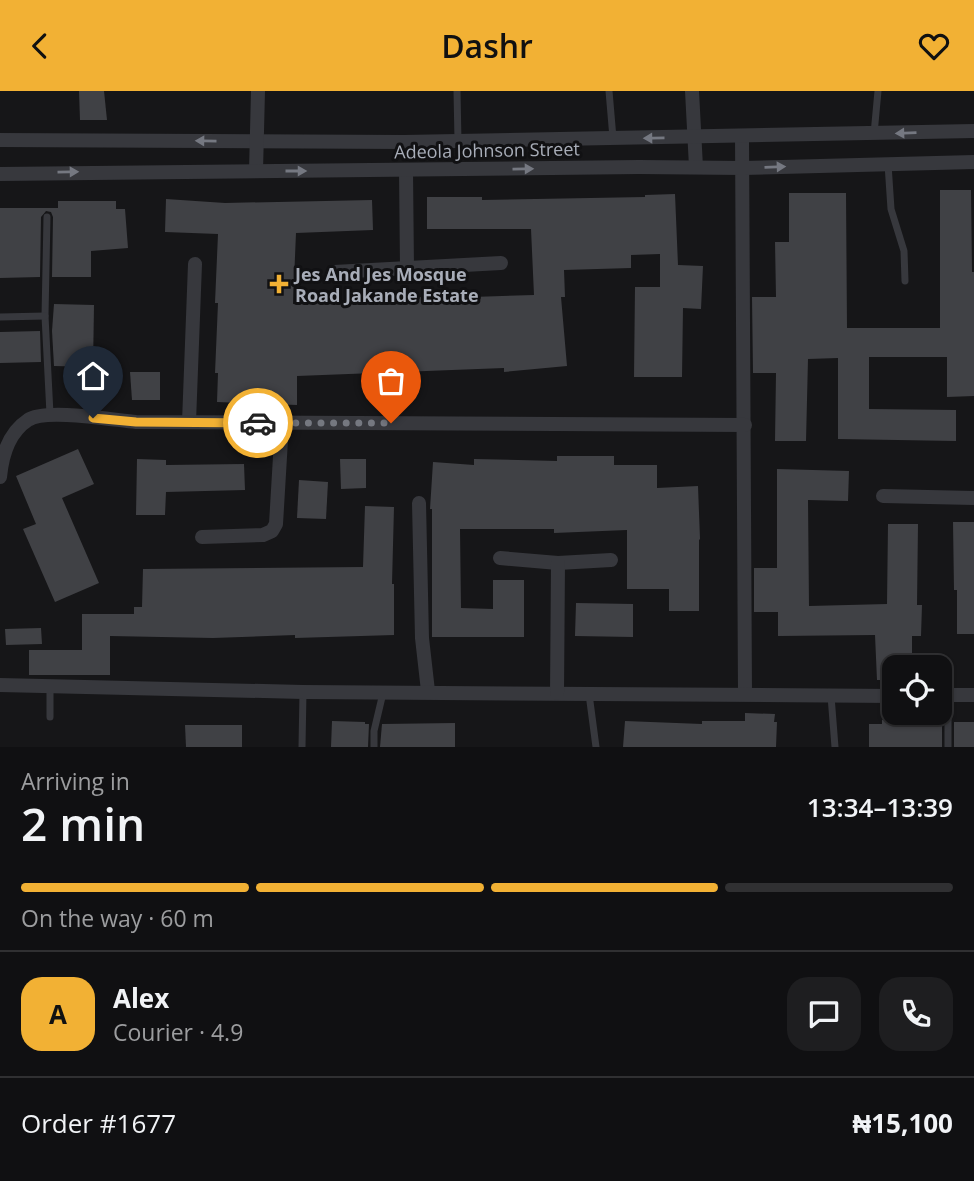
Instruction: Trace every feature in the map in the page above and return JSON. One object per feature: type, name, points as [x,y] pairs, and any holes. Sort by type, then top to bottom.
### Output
[{"type":"street","points":[[256,171],[258,91]]},
{"type":"street","points":[[692,91],[696,167]]},
{"type":"street","name":"Adeola Johnson Street","points":[[0,140],[458,141],[974,131]]},
{"type":"street","points":[[742,137],[745,694]]},
{"type":"street","name":"Adeola Johnson Street","points":[[0,174],[743,168],[974,162]]},
{"type":"street","points":[[406,171],[407,268]]},
{"type":"street","points":[[334,272],[501,263]]},
{"type":"street","points":[[189,422],[195,264]]},
{"type":"street","points":[[0,477],[3,453],[18,429],[29,418],[50,414],[136,422],[745,425]]},
{"type":"street","points":[[202,537],[263,535],[272,531],[276,524],[282,423]]},
{"type":"street","points":[[883,496],[974,498]]},
{"type":"street","points":[[419,503],[422,638],[428,691]]},
{"type":"street","points":[[500,558],[558,563],[611,560]]},
{"type":"street","points":[[557,693],[558,563]]},
{"type":"street","points":[[0,684],[303,692],[882,696]]},
{"type":"street","points":[[952,695],[974,695]]},
{"type":"lane","points":[[457,91],[458,141]]},
{"type":"lane","points":[[609,91],[613,138]]},
{"type":"lane","points":[[874,134],[877,91]]},
{"type":"lane","points":[[888,164],[891,209],[904,251],[905,281]]},
{"type":"lane","points":[[47,217],[45,316],[50,414]]},
{"type":"lane","points":[[0,317],[45,316]]},
{"type":"lane","points":[[50,685],[50,717]]},
{"type":"lane","points":[[302,747],[303,692]]},
{"type":"lane","points":[[374,747],[374,731],[383,692]]},
{"type":"lane","points":[[589,693],[596,747]]},
{"type":"lane","points":[[831,696],[835,747]]},
{"type":"lane","points":[[946,725],[948,747]]},
{"type":"building","points":[[79,91],[104,91],[107,120],[80,120]]},
{"type":"building","points":[[940,190],[971,190],[974,396],[947,397],[947,357],[869,357],[869,409],[956,410],[956,441],[838,439],[838,358],[808,359],[806,441],[775,441],[776,373],[753,373],[752,297],[776,297],[775,242],[789,242],[789,193],[846,193],[847,328],[940,328]]},
{"type":"building","points":[[675,194],[678,265],[703,266],[701,309],[683,308],[682,377],[634,377],[635,287],[660,287],[660,254],[631,255],[631,268],[564,270],[565,297],[561,297],[567,366],[504,372],[504,368],[297,376],[297,405],[217,402],[218,373],[215,373],[218,303],[215,303],[218,234],[165,232],[166,199],[225,203],[372,200],[373,230],[296,233],[293,304],[441,296],[534,295],[531,229],[427,229],[427,197],[482,197],[482,200]]},
{"type":"building","points":[[58,201],[116,201],[116,209],[125,209],[128,248],[91,251],[91,277],[52,277],[53,217],[51,212],[46,211],[41,217],[40,277],[0,278],[0,208],[58,208]]},
{"type":"building","points":[[54,304],[94,305],[93,367],[54,366]]},
{"type":"building","points":[[40,331],[41,362],[0,363],[0,332]]},
{"type":"building","points":[[130,372],[160,372],[160,400],[132,400]]},
{"type":"building","points":[[78,449],[94,484],[62,498],[99,583],[55,602],[23,529],[36,524],[16,476]]},
{"type":"building","points":[[557,456],[614,456],[614,465],[657,465],[657,488],[698,486],[699,611],[669,611],[669,589],[627,589],[627,530],[554,533],[554,529],[460,529],[461,608],[493,609],[493,580],[524,580],[524,637],[432,637],[430,509],[433,462],[474,465],[474,459],[557,461]]},
{"type":"building","points":[[137,459],[166,460],[166,465],[244,464],[245,490],[166,492],[165,515],[136,515]]},
{"type":"building","points":[[340,459],[366,459],[366,488],[341,489]]},
{"type":"building","points":[[777,469],[849,471],[848,501],[808,500],[809,606],[887,604],[888,524],[918,524],[917,605],[922,605],[921,636],[912,636],[912,655],[882,655],[882,680],[877,680],[875,635],[778,636],[778,612],[754,612],[754,568],[777,568]]},
{"type":"building","points":[[299,480],[328,482],[326,519],[297,518]]},
{"type":"building","points":[[365,506],[394,507],[394,635],[295,638],[295,635],[213,638],[110,636],[110,675],[29,675],[29,650],[82,650],[82,614],[134,614],[134,607],[142,607],[143,569],[363,567]]},
{"type":"building","points":[[953,522],[974,522],[974,634],[957,634]]},
{"type":"building","points":[[576,603],[633,604],[633,637],[575,636]]},
{"type":"building","points":[[41,628],[42,644],[6,645],[5,629]]},
{"type":"building","points":[[745,713],[775,714],[776,747],[623,747],[625,721],[702,724],[702,721],[745,721]]},
{"type":"building","points":[[332,721],[369,724],[368,747],[331,747]]},
{"type":"building","points":[[954,722],[974,722],[974,747],[954,747]]},
{"type":"building","points":[[455,723],[455,747],[380,747],[382,724]]},
{"type":"building","points":[[869,724],[942,725],[942,747],[869,747]]},
{"type":"building","points":[[185,725],[242,725],[242,747],[186,747]]},
{"type":"way so far","points":[[258,423],[391,423]]},
{"type":"place","name":"Jes And Jes Mosque Road Jakande Estate","points":[[279,284]]},
{"type":"route","points":[[93,418],[136,422],[258,423]]}]
